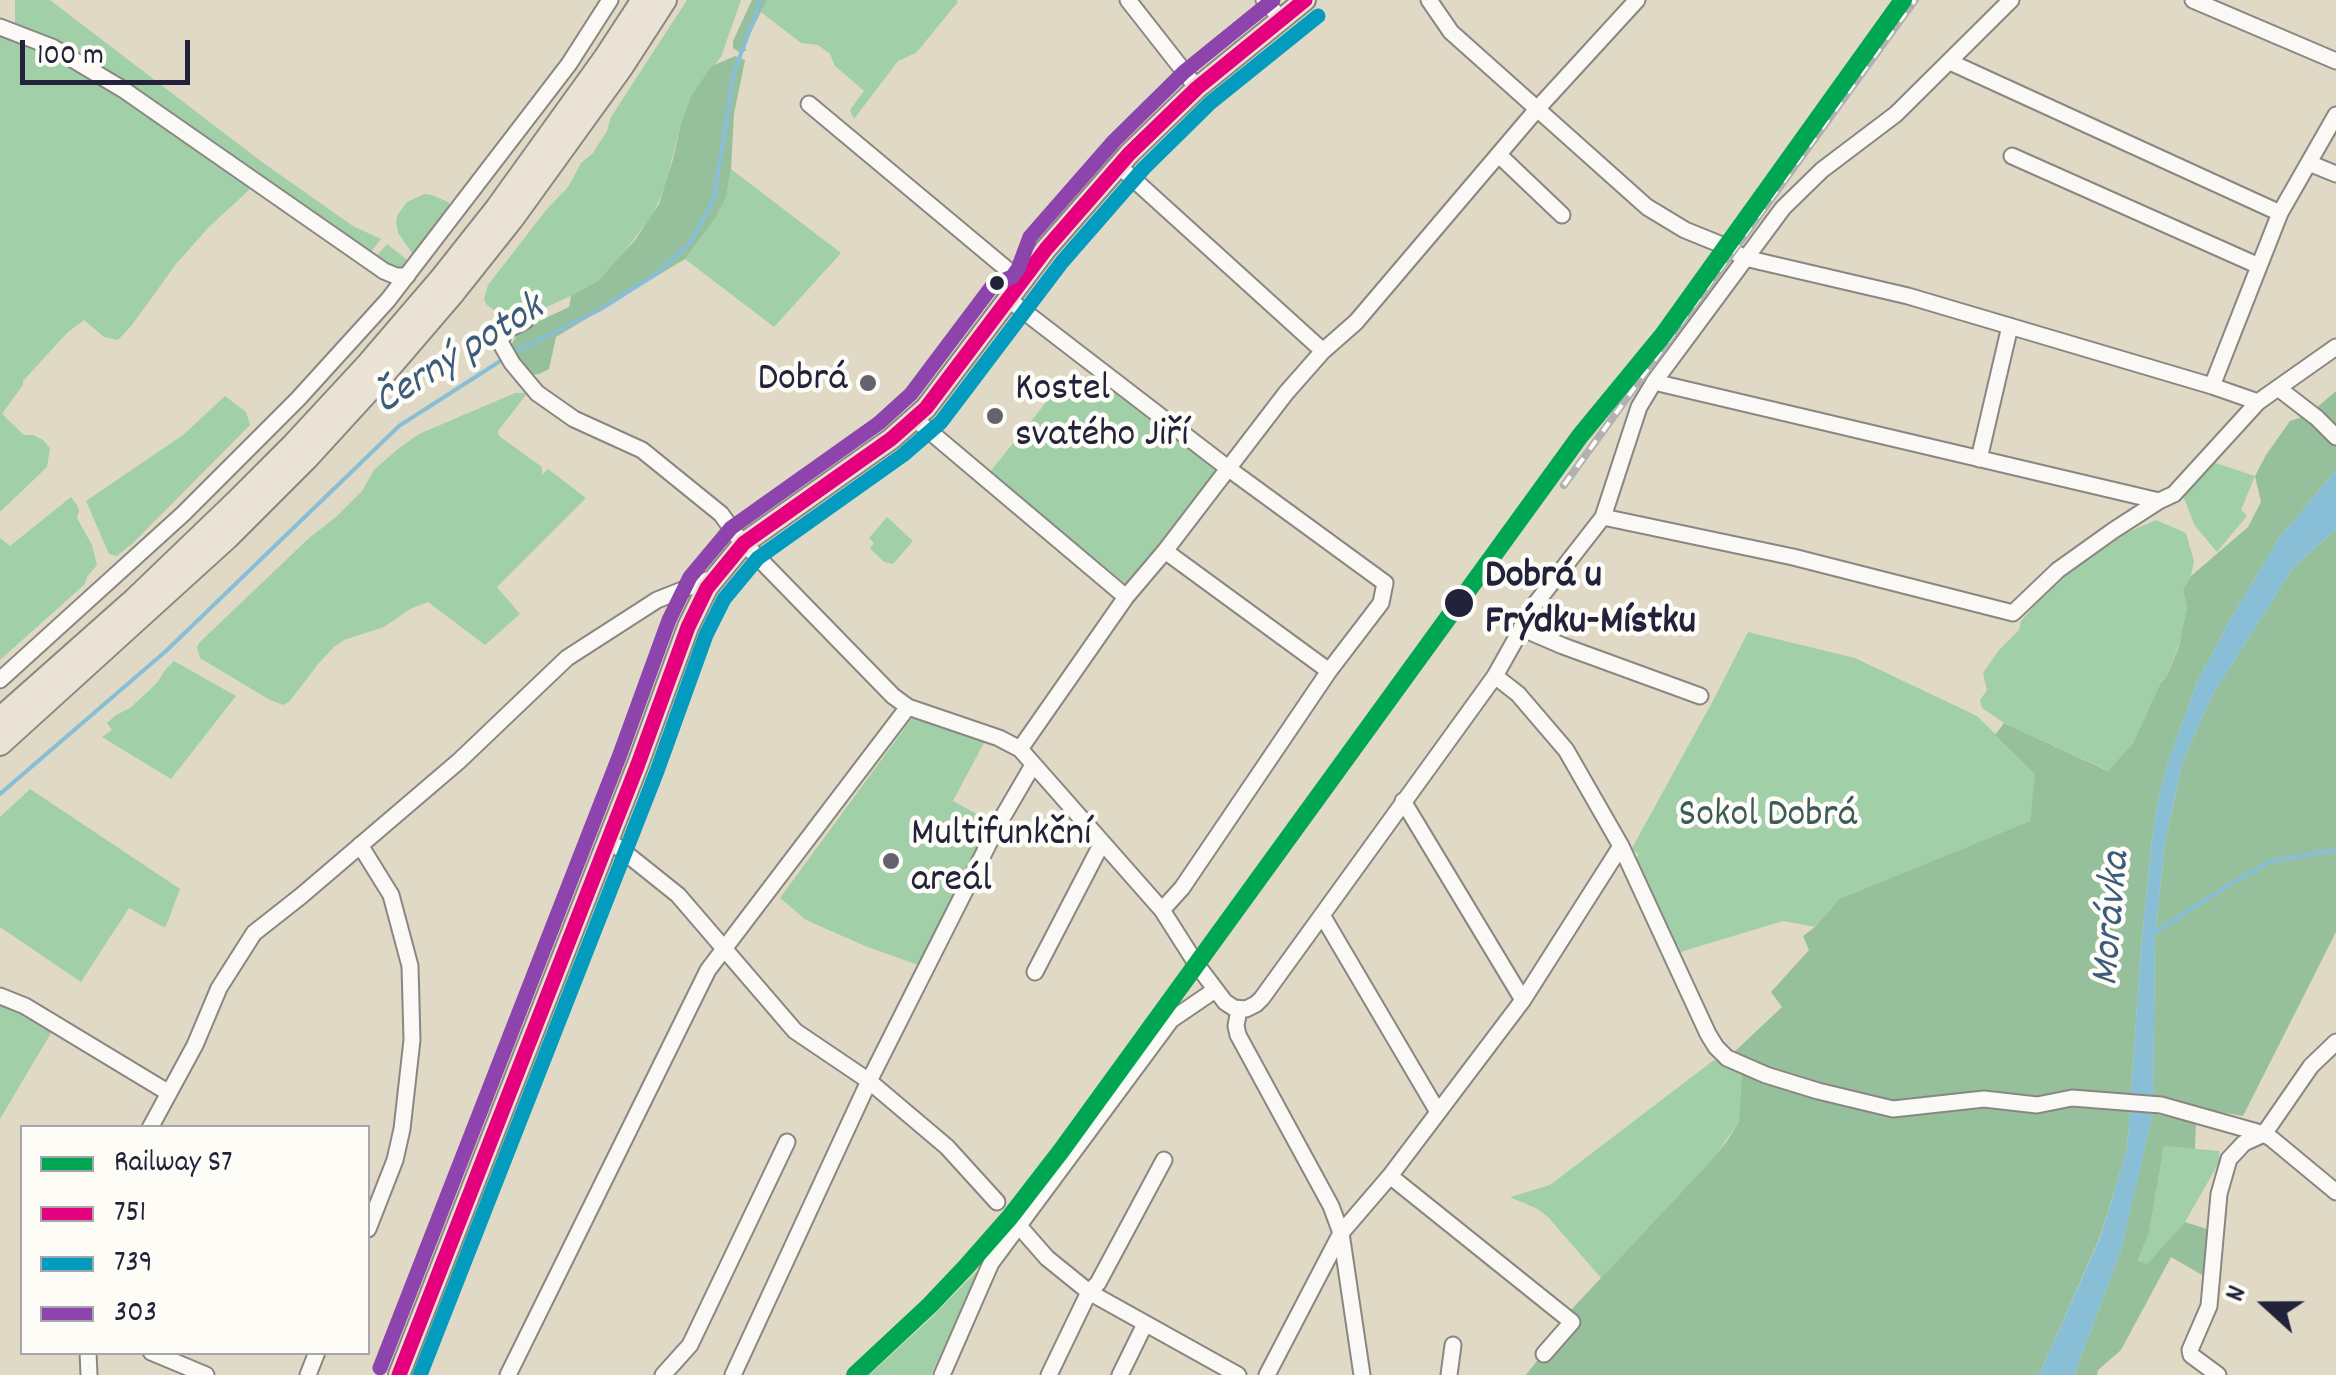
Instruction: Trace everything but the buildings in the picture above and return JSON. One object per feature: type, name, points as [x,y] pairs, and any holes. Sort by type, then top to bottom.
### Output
[{"type":"highway","points":[[0,719],[238,501],[368,364],[497,208],[643,0]]},
{"type":"highway","points":[[0,744],[228,537],[382,376],[512,219],[665,0]]},
{"type":"main road","points":[[399,1375],[688,628],[715,577],[744,543],[915,419],[1021,281],[1119,166],[1196,88],[1305,0]]},
{"type":"street","points":[[0,680],[183,514],[298,399],[388,300],[569,64],[610,0]]},
{"type":"street","points":[[1128,0],[1196,88]]},
{"type":"street","points":[[1264,0],[1281,19]]},
{"type":"street","points":[[1429,0],[1450,32],[1647,207],[1685,230],[1745,258],[1908,296],[2258,402]]},
{"type":"street","points":[[1020,749],[1126,597],[1286,393],[1323,351],[1356,322],[1538,108],[1637,0]]},
{"type":"street","points":[[525,321],[505,331],[500,342],[536,393],[574,419],[642,450],[721,514],[883,688],[908,707],[1020,749],[1162,910],[1229,1006],[1251,1007],[1262,998],[1495,676],[1544,592],[1603,516],[1639,407],[1745,258],[1801,188],[1896,114],[2011,0]]},
{"type":"street","points":[[2193,0],[2336,61]]},
{"type":"street","points":[[0,27],[52,47],[124,90],[384,271],[408,276]]},
{"type":"street","points":[[1950,62],[2280,213]]},
{"type":"street","points":[[808,104],[1021,281]]},
{"type":"street","points":[[2212,386],[2280,213],[2336,114]]},
{"type":"street","points":[[1500,155],[1562,215]]},
{"type":"street","points":[[2012,156],[2259,266]]},
{"type":"street","points":[[2308,163],[2336,174]]},
{"type":"street","points":[[1119,166],[1323,351]]},
{"type":"street","points":[[384,271],[388,300]]},
{"type":"street","points":[[1008,299],[1385,583],[1381,603],[1182,888],[1162,910]]},
{"type":"street","points":[[1979,458],[2010,326]]},
{"type":"street","points":[[1603,516],[1793,557],[2013,613],[2058,570],[2174,494],[2258,402],[2336,347]]},
{"type":"street","points":[[1654,382],[2159,501]]},
{"type":"street","points":[[2278,388],[2336,438]]},
{"type":"street","points":[[915,419],[1126,597]]},
{"type":"street","points":[[1165,552],[1330,672]]},
{"type":"street","points":[[152,1125],[194,1046],[219,988],[254,933],[459,761],[567,658],[657,600],[715,577]]},
{"type":"street","points":[[1521,628],[1700,696]]},
{"type":"street","points":[[1495,676],[1518,694],[1566,750],[1621,846],[1708,1034],[1727,1058],[1818,1091],[1893,1108],[1984,1099],[2037,1105],[2072,1098],[2161,1105],[2264,1134],[2336,1192]]},
{"type":"street","points":[[508,1375],[708,970],[908,707]]},
{"type":"street","points":[[733,1375],[868,1081],[998,825],[1033,766]]},
{"type":"street","points":[[1403,801],[1524,1000]]},
{"type":"street","points":[[606,842],[678,894],[795,1031],[868,1081],[947,1147],[998,1202]]},
{"type":"street","points":[[1035,972],[1102,843]]},
{"type":"street","points":[[360,845],[390,896],[410,966],[412,1040],[402,1129],[370,1224]]},
{"type":"street","points":[[1267,1375],[1341,1233],[1390,1176],[1524,1000],[1621,846]]},
{"type":"street","points":[[1322,915],[1438,1112]]},
{"type":"street","points":[[942,1375],[991,1263],[1171,1020],[1215,990]]},
{"type":"street","points":[[0,996],[26,1006],[169,1093]]},
{"type":"street","points":[[1239,1009],[1238,1035],[1331,1206],[1341,1233],[1362,1375]]},
{"type":"street","points":[[2218,1375],[2191,1356],[2190,1350],[2209,1306],[2219,1194],[2229,1159],[2244,1143],[2264,1134],[2311,1066],[2336,1042]]},
{"type":"street","points":[[663,1375],[690,1344],[787,1142]]},
{"type":"street","points":[[1049,1375],[1164,1160]]},
{"type":"street","points":[[1390,1176],[1572,1322],[1544,1354]]},
{"type":"street","points":[[1019,1226],[1047,1258],[1090,1292],[1238,1375]]},
{"type":"street","points":[[1120,1375],[1146,1324]]},
{"type":"street","points":[[1449,1375],[1453,1345]]},
{"type":"street","points":[[158,1355],[206,1375]]},
{"type":"green space","points":[[15,0],[50,0],[262,162],[353,226],[381,239],[370,253],[15,27]]},
{"type":"green space","points":[[687,0],[741,0],[721,57],[691,96],[665,187],[653,214],[599,280],[542,309],[505,319],[486,304],[488,285],[568,187],[581,163],[593,153],[611,117]]},
{"type":"green space","points":[[752,0],[767,0],[745,45],[746,51],[739,52],[733,48],[733,41]]},
{"type":"green space","points":[[767,0],[958,2],[916,53],[898,61],[854,119],[850,110],[864,91],[835,66],[830,54],[818,45],[801,43],[761,12]]},
{"type":"green space","points":[[0,32],[16,36],[69,64],[145,111],[249,183],[249,190],[176,264],[118,340],[104,337],[84,320],[23,381],[2,414],[24,435],[43,440],[50,448],[47,467],[0,512]]},
{"type":"green space","points":[[735,56],[745,60],[734,114],[726,197],[716,217],[685,259],[556,337],[549,369],[529,375],[510,347],[520,330],[569,307],[571,296],[599,280],[635,240],[659,204],[691,96],[712,66]]},
{"type":"green space","points":[[731,169],[841,253],[774,327],[685,259],[716,217],[726,196]]},
{"type":"green space","points":[[425,194],[448,202],[453,211],[406,270],[396,271],[375,258],[387,244],[407,260],[413,254],[398,233],[396,221],[407,202]]},
{"type":"green space","points":[[1109,383],[1217,469],[1218,476],[1126,584],[989,473],[1052,395],[1056,398],[1068,389],[1088,403]]},
{"type":"green space","points":[[2336,391],[2336,470],[2279,538],[2230,620],[2199,678],[2170,756],[2152,840],[2127,1150],[2100,1237],[2039,1375],[1526,1375],[1566,1323],[1569,1312],[1727,1141],[1739,1121],[1742,1073],[1730,1056],[1782,1007],[1771,992],[1809,950],[1803,936],[1839,899],[2030,821],[2035,774],[1995,735],[2004,723],[2108,771],[2133,743],[2179,646],[2187,609],[2183,589],[2191,576],[2248,527],[2261,502],[2255,476],[2290,421],[2308,415]]},
{"type":"green space","points":[[515,393],[526,395],[498,431],[499,436],[542,467],[542,475],[548,469],[586,498],[497,587],[520,614],[485,645],[428,602],[384,627],[335,646],[283,705],[200,658],[200,642],[337,516],[362,491],[374,470],[398,449],[419,434]]},
{"type":"green space","points":[[225,396],[246,412],[250,425],[133,543],[117,556],[109,554],[86,501],[183,435]]},
{"type":"green space","points":[[2213,462],[2255,476],[2241,510],[2247,516],[2217,552],[2195,526],[2183,496]]},
{"type":"green space","points":[[71,497],[97,565],[85,584],[0,660],[0,538],[10,546]]},
{"type":"green space","points":[[887,517],[913,541],[893,564],[884,562],[870,548],[874,543],[869,538]]},
{"type":"green space","points":[[2156,520],[2186,533],[2194,561],[2183,589],[2185,628],[2167,676],[2133,743],[2109,771],[2004,723],[1982,708],[1980,700],[1987,690],[1985,670],[2040,599],[2128,532]]},
{"type":"green space","points":[[2336,529],[2336,932],[2243,1116],[2158,1101],[2153,1095],[2155,937],[2165,842],[2183,760],[2213,694],[2293,568]]},
{"type":"green space","name":"Sokol Dobrá","points":[[1748,632],[1855,658],[1977,716],[2036,774],[2030,821],[1839,899],[1815,927],[1783,921],[1677,953],[1633,865],[1639,854],[1631,850]]},
{"type":"green space","points":[[174,661],[236,696],[171,779],[102,737],[112,730],[107,723],[130,708]]},
{"type":"green space","name":"Multifunkční areál","points":[[912,718],[986,739],[953,801],[995,824],[921,966],[806,920],[780,898]]},
{"type":"green space","points":[[30,789],[180,889],[166,926],[129,908],[81,982],[0,927],[0,817]]},
{"type":"green space","points":[[0,1004],[34,1014],[54,1028],[0,1119]]},
{"type":"green space","points":[[1714,1060],[1742,1073],[1739,1121],[1712,1161],[1601,1278],[1548,1217],[1510,1197],[1550,1185]]},
{"type":"green space","points":[[2153,1113],[2196,1123],[2195,1149],[2164,1146],[2149,1233],[2138,1261],[2147,1264],[2185,1222],[2213,1231],[2209,1279],[2171,1257],[2121,1350],[2097,1375],[2074,1375],[2120,1253]]},
{"type":"green space","points":[[2164,1146],[2219,1151],[2220,1161],[2185,1222],[2147,1265],[2138,1262],[2149,1233]]},
{"type":"green space","points":[[977,1271],[979,1274],[931,1375],[869,1375],[930,1319]]},
{"type":"water","points":[[2336,470],[2336,529],[2293,568],[2213,694],[2183,760],[2165,842],[2155,937],[2153,1113],[2137,1182],[2120,1253],[2074,1375],[2039,1375],[2100,1238],[2127,1150],[2152,840],[2170,756],[2199,678],[2230,620],[2279,538]]},
{"type":"waterway","name":"Černý potok","points":[[513,353],[601,309],[656,274],[690,243],[714,199],[734,72],[761,0]]},
{"type":"waterway","name":"Černý potok","points":[[0,794],[166,651],[399,426],[505,358]]},
{"type":"waterway","name":"Morávka","points":[[2152,934],[2272,861],[2336,850]]},
{"type":"railway","points":[[1564,485],[1915,0]]},
{"type":"rail line","name":"S7","points":[[855,1375],[966,1267],[1061,1151],[1580,436],[1663,335],[1903,0]]},
{"type":"transit line","name":"303","points":[[380,1368],[669,620],[690,577],[731,528],[879,423],[911,394],[993,285],[1012,277],[1030,237],[1114,141],[1184,72],[1273,0]]},
{"type":"transit line","name":"751","points":[[399,1375],[688,627],[707,588],[744,543],[891,439],[926,408],[1046,249],[1129,154],[1197,88],[1305,0]]},
{"type":"transit line","name":"739","points":[[420,1375],[657,771],[706,635],[724,599],[758,558],[903,455],[941,422],[1062,262],[1144,168],[1210,103],[1318,16]]},
{"type":"place","name":"Dobrá","points":[[868,383]]},
{"type":"place","name":"Kostel svatého Jiří","points":[[995,416]]},
{"type":"place","name":"Dobrá u Frýdku-Místku","points":[[1459,603]]},
{"type":"place","name":"Multifunkční areál","points":[[891,861]]}]
